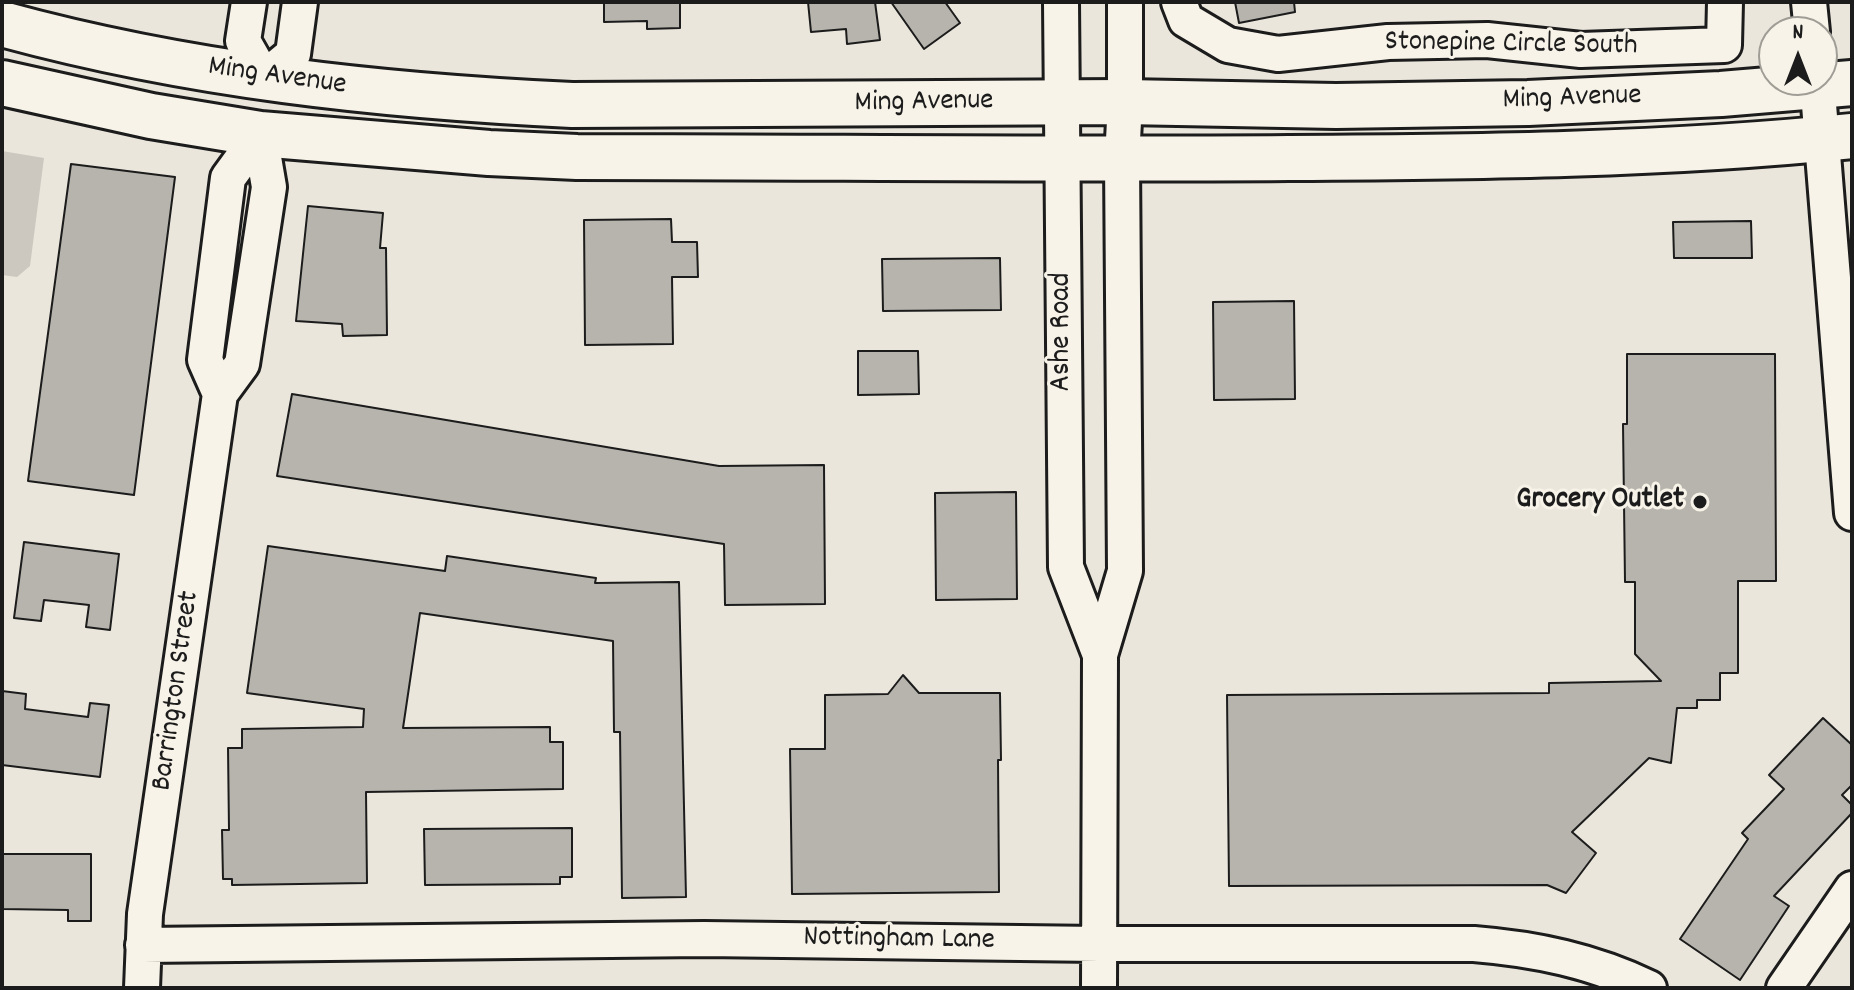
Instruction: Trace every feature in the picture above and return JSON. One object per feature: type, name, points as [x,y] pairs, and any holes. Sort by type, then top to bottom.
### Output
[{"type":"main road","name":"Ming Avenue","points":[[2,24],[143,57],[264,78],[484,101],[572,105],[1125,102],[1336,106],[1528,103],[1758,88]]},
{"type":"main road","points":[[60,95],[212,104],[264,78]]},
{"type":"main road","name":"Ming Avenue","points":[[2,83],[151,116],[260,134],[577,157],[1122,159],[1534,156],[1837,137]]},
{"type":"main road","points":[[260,134],[293,111],[484,101]]},
{"type":"street","points":[[249,2],[243,41],[264,78],[293,54],[300,2]]},
{"type":"street","name":"Ashe Road","points":[[1061,2],[1066,567],[1100,655]]},
{"type":"street","name":"Ashe Road","points":[[1099,988],[1100,655],[1125,571],[1122,159],[1125,2]]},
{"type":"street","name":"Stonepine Circle South","points":[[1179,2],[1186,20],[1228,45],[1278,54],[1388,42],[1487,40],[1581,50],[1724,45],[1725,2]]},
{"type":"street","points":[[1831,96],[1837,137],[1852,513]]},
{"type":"street","name":"Barrington Street","points":[[142,988],[143,945],[220,394],[205,360],[228,178],[260,134]]},
{"type":"street","points":[[1784,988],[1852,889]]},
{"type":"street","name":"Nottingham Lane","points":[[143,945],[704,939],[1099,944],[1474,944],[1524,948],[1579,960],[1649,988]]},
{"type":"shaded area","points":[[2,151],[44,158],[30,266],[17,277],[2,275]]},
{"type":"building","points":[[604,2],[680,2],[680,28],[647,29],[647,21],[604,22]]},
{"type":"building","points":[[808,2],[875,2],[880,40],[847,44],[846,29],[811,32]]},
{"type":"building","points":[[891,2],[945,2],[960,23],[924,49]]},
{"type":"building","points":[[1235,2],[1294,2],[1295,12],[1239,23]]},
{"type":"building","points":[[71,164],[175,177],[134,495],[28,481]]},
{"type":"building","points":[[308,206],[383,213],[380,248],[386,248],[387,335],[343,336],[342,324],[296,321]]},
{"type":"building","points":[[671,219],[672,242],[697,242],[698,277],[672,277],[673,344],[585,345],[584,220]]},
{"type":"building","points":[[1751,221],[1752,258],[1674,258],[1673,222]]},
{"type":"building","points":[[1000,258],[1001,310],[883,311],[882,259]]},
{"type":"building","points":[[1294,301],[1295,399],[1214,400],[1213,302]]},
{"type":"building","points":[[858,351],[918,351],[919,394],[858,395]]},
{"type":"building","points":[[1627,354],[1775,354],[1776,581],[1738,581],[1738,673],[1720,673],[1720,700],[1697,700],[1697,708],[1677,708],[1671,763],[1649,758],[1572,832],[1596,853],[1566,893],[1547,885],[1229,886],[1227,695],[1549,693],[1549,683],[1661,681],[1635,654],[1635,582],[1625,582],[1623,424],[1627,424]]},
{"type":"building","points":[[292,394],[719,466],[824,465],[825,604],[725,605],[724,544],[277,476]]},
{"type":"building","points":[[1016,492],[1017,599],[936,600],[935,493]]},
{"type":"building","points":[[24,542],[119,554],[110,630],[86,627],[89,605],[44,600],[41,621],[14,618]]},
{"type":"building","points":[[268,546],[445,571],[447,556],[596,578],[595,583],[679,582],[686,897],[622,898],[620,732],[614,732],[613,641],[420,613],[403,728],[550,727],[550,742],[563,742],[563,789],[366,792],[367,883],[232,885],[232,879],[223,879],[222,830],[229,830],[228,748],[242,748],[242,729],[363,727],[364,709],[247,693]]},
{"type":"building","points":[[903,675],[919,693],[1000,693],[999,892],[792,894],[790,749],[825,749],[825,695],[888,694]]},
{"type":"building","points":[[2,691],[26,694],[25,709],[88,717],[90,703],[109,705],[100,777],[2,765]]},
{"type":"building","points":[[1823,718],[1852,745],[1852,785],[1842,795],[1852,805],[1852,813],[1774,896],[1789,906],[1740,980],[1680,939],[1748,839],[1742,833],[1784,789],[1769,775]]},
{"type":"building","points":[[572,828],[572,877],[560,877],[560,884],[425,885],[424,829]]},
{"type":"building","points":[[2,854],[91,854],[91,921],[68,921],[68,910],[2,909]]},
{"type":"place","name":"Grocery Outlet","points":[[1700,502]]}]
